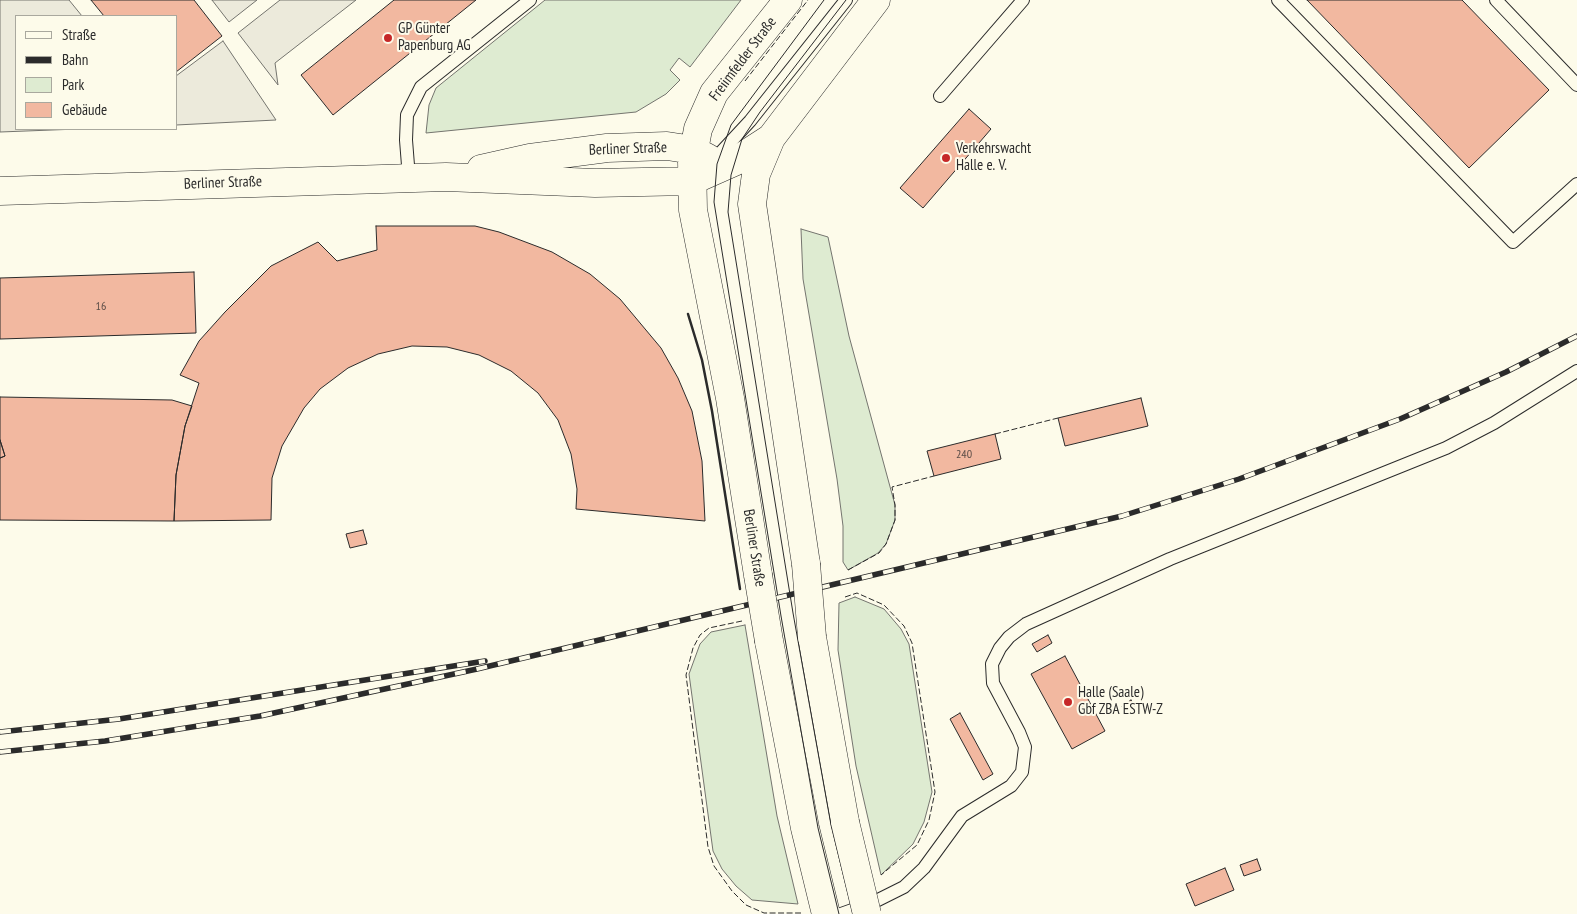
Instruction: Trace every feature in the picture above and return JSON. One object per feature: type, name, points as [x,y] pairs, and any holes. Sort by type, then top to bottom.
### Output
[{"type":"street","name":"Freiimfelder Straße","points":[[710,160],[698,129],[714,93],[788,0]]},
{"type":"street","points":[[867,914],[845,822],[812,637],[806,564],[752,204],[756,174],[771,138],[876,0]]},
{"type":"street","name":"Berliner Straße","points":[[446,177],[530,158],[575,151],[657,146],[710,160],[750,153],[771,138]]},
{"type":"street","name":"Berliner Straße","points":[[710,160],[692,181],[693,210],[730,398],[769,641],[805,828],[826,914]]},
{"type":"street","points":[[710,160],[741,186],[752,204]]},
{"type":"street","name":"Berliner Straße","points":[[0,191],[446,177],[595,183],[692,181]]},
{"type":"lane","points":[[409,178],[406,140],[407,115],[421,87],[530,0]]},
{"type":"lane","points":[[710,160],[750,121],[846,0]]},
{"type":"lane","points":[[940,96],[1023,0]]},
{"type":"lane","points":[[1278,0],[1513,242],[1577,184]]},
{"type":"lane","points":[[1496,0],[1577,85]]},
{"type":"lane","points":[[841,914],[904,887],[924,868],[962,816],[1011,786],[1022,772],[1025,748],[1019,732],[993,683],[992,664],[1000,648],[1009,637],[1026,624],[1170,559],[1446,448],[1494,423],[1577,371]]},
{"type":"green space","points":[[545,0],[741,0],[690,67],[679,58],[670,70],[680,80],[666,94],[636,112],[426,133],[429,105],[436,88]]},
{"type":"green space","points":[[801,229],[828,237],[849,336],[895,505],[895,520],[886,544],[878,553],[848,570],[843,562],[843,526],[837,479],[803,279]]},
{"type":"green space","points":[[855,597],[884,609],[901,629],[909,644],[932,792],[924,822],[913,844],[881,875],[856,766],[838,650],[839,603]]},
{"type":"green space","points":[[745,625],[777,816],[798,904],[752,900],[736,886],[722,869],[713,851],[689,674],[700,644],[711,632]]},
{"type":"shaded area","points":[[0,0],[69,0],[81,15],[15,15],[15,130],[52,130],[0,132]]},
{"type":"shaded area","points":[[212,0],[257,0],[229,22]]},
{"type":"shaded area","points":[[280,0],[356,0],[275,63],[278,85],[238,33]]},
{"type":"shaded area","points":[[223,41],[276,120],[178,125],[178,75]]},
{"type":"building","points":[[91,0],[194,0],[222,36],[178,70],[178,15],[103,15]]},
{"type":"building","name":"GP Günter Papenburg AG","points":[[394,0],[476,0],[333,115],[301,75]]},
{"type":"building","points":[[1307,0],[1462,0],[1549,90],[1469,168]]},
{"type":"building","name":"Verkehrswacht Halle e. V.","points":[[969,109],[991,129],[923,208],[900,188]]},
{"type":"building","points":[[376,226],[475,226],[499,232],[552,252],[590,274],[620,299],[661,348],[678,378],[692,411],[702,461],[705,521],[576,509],[577,489],[571,454],[558,420],[538,393],[511,371],[479,355],[447,347],[412,346],[378,354],[348,368],[320,389],[304,408],[282,446],[272,478],[271,520],[174,521],[176,475],[185,426],[199,383],[180,375],[199,341],[271,266],[318,242],[337,261],[377,250]]},
{"type":"building","points":[[194,272],[196,333],[0,339],[0,278]]},
{"type":"building","points":[[0,397],[172,400],[192,406],[185,426],[176,475],[174,521],[0,520],[0,458],[5,456],[0,440]]},
{"type":"building","points":[[1141,398],[1148,426],[1065,446],[1058,418]]},
{"type":"building","points":[[995,434],[1001,459],[934,476],[927,451]]},
{"type":"building","points":[[0,440],[5,456],[0,458]]},
{"type":"building","points":[[363,530],[367,544],[350,548],[346,534]]},
{"type":"building","points":[[1048,635],[1052,643],[1037,652],[1032,644]]},
{"type":"building","name":"Halle (Saale) Gbf ZBA ESTW-Z","points":[[1065,656],[1105,731],[1072,749],[1031,674]]},
{"type":"building","points":[[1131,700],[1135,706],[1125,712],[1122,706]]},
{"type":"building","points":[[960,713],[993,774],[983,780],[950,719]]},
{"type":"building","points":[[1257,859],[1261,870],[1244,876],[1240,865]]},
{"type":"building","points":[[1225,868],[1234,890],[1195,906],[1186,884]]},
{"type":"tram line","points":[[824,0],[731,125],[717,164],[714,202],[781,616],[818,828],[839,914]]},
{"type":"tram line","points":[[846,0],[760,112],[742,139],[731,175],[728,212],[793,613],[831,825],[853,914]]},
{"type":"railway","points":[[0,752],[105,741],[260,716],[477,669],[1122,516],[1239,479],[1400,419],[1506,372],[1577,336]]},
{"type":"railway","points":[[0,732],[119,719],[485,661]]},
{"type":"fence","points":[[745,81],[808,0]]},
{"type":"fence","points":[[995,434],[1058,418]]},
{"type":"fence","points":[[848,570],[879,553],[886,544],[895,520],[892,487],[934,476]]},
{"type":"fence","points":[[845,597],[857,593],[884,605],[904,626],[912,643],[935,792],[929,820],[917,845],[881,875]]},
{"type":"fence","points":[[742,621],[709,628],[700,635],[693,648],[686,675],[708,847],[714,866],[732,891],[746,905],[764,913],[801,913]]},
{"type":"wall","points":[[688,314],[702,360],[712,411],[740,589]]},
{"type":"place","name":"GP Günter Papenburg AG","points":[[388,38]]},
{"type":"place","name":"Verkehrswacht Halle e. V.","points":[[946,158]]},
{"type":"place","name":"Halle (Saale) Gbf ZBA ESTW-Z","points":[[1068,702]]}]
